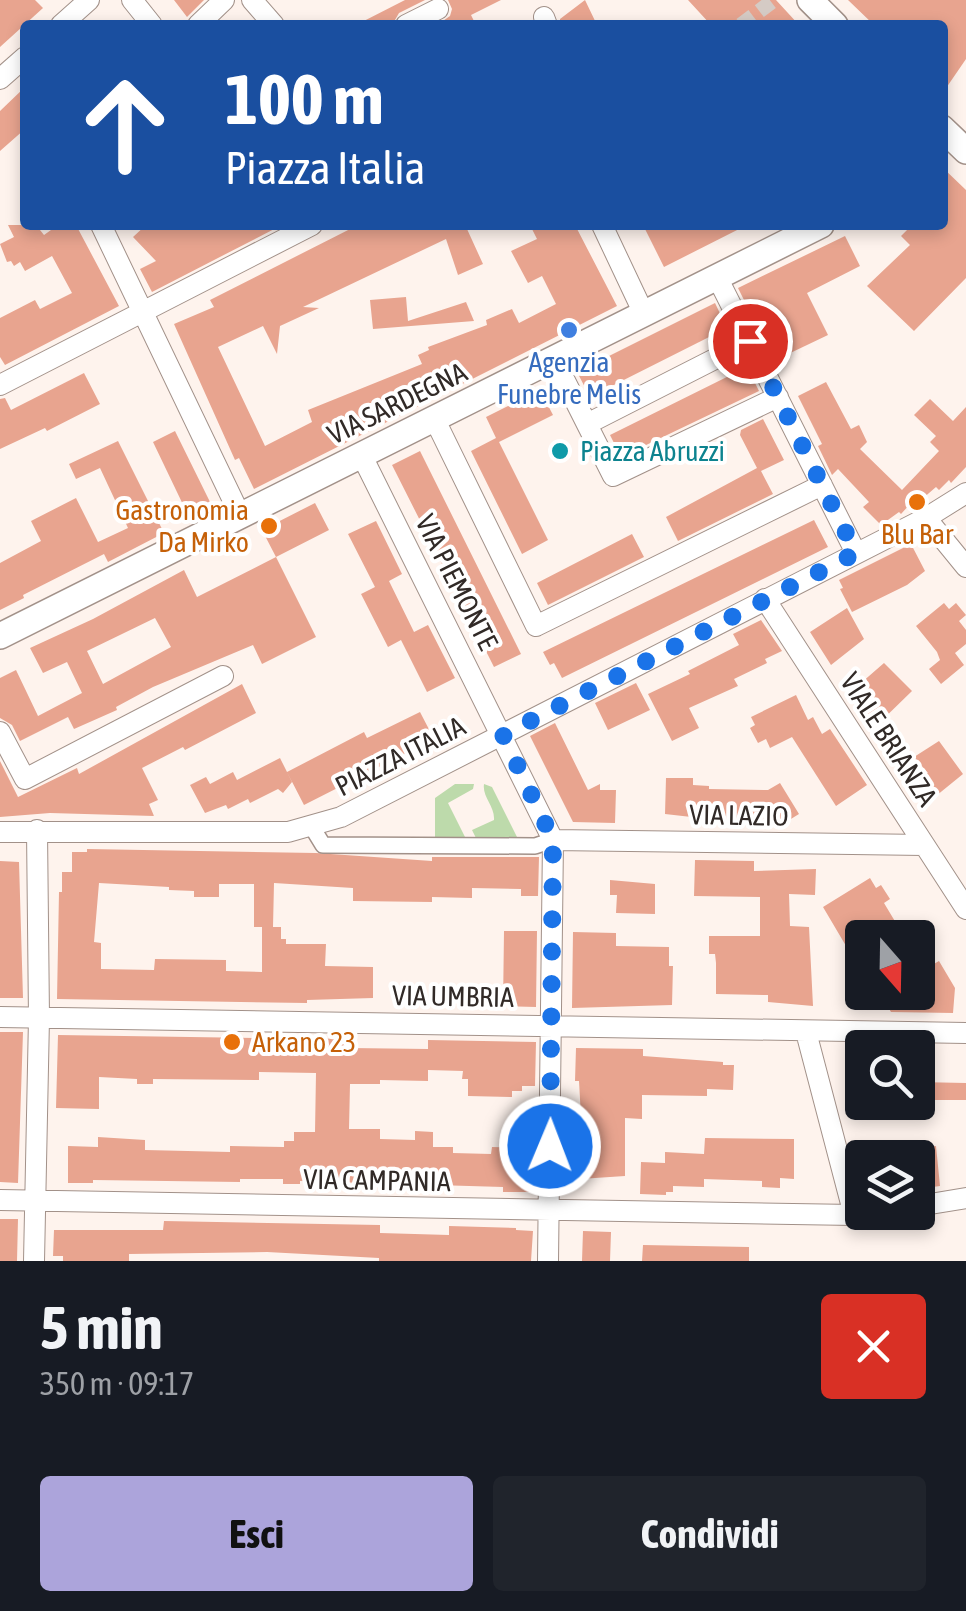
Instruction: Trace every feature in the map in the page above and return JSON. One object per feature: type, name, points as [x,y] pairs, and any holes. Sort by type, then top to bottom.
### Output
[{"type":"street","points":[[67,20],[89,0]]},
{"type":"street","points":[[132,0],[148,20]]},
{"type":"street","points":[[203,20],[224,0]]},
{"type":"street","points":[[252,0],[270,20]]},
{"type":"street","points":[[810,0],[831,20]]},
{"type":"street","points":[[416,20],[438,9]]},
{"type":"street","points":[[0,79],[20,61]]},
{"type":"street","points":[[103,230],[240,515]]},
{"type":"street","points":[[0,385],[144,314],[300,230]]},
{"type":"street","points":[[604,230],[644,314]]},
{"type":"street","name":"VIA SARDEGNA","points":[[0,636],[811,230]]},
{"type":"street","points":[[718,279],[856,553]]},
{"type":"street","points":[[587,424],[750,341]]},
{"type":"street","points":[[554,359],[614,476],[778,397]]},
{"type":"street","points":[[434,418],[536,626],[822,485]]},
{"type":"street","name":"VIA PIEMONTE","points":[[361,454],[503,735]]},
{"type":"street","points":[[503,735],[926,518],[966,492]]},
{"type":"street","points":[[926,518],[966,567]]},
{"type":"street","name":"VIALE BRIANZA","points":[[765,599],[966,909]]},
{"type":"street","points":[[0,732],[25,779],[223,676]]},
{"type":"street","name":"PIAZZA ITALIA","points":[[503,735],[553,840],[535,846],[323,845],[312,827],[503,735]]},
{"type":"street","points":[[0,832],[288,832],[312,827]]},
{"type":"street","points":[[34,1261],[39,1018],[37,830]]},
{"type":"street","points":[[548,1261],[553,840]]},
{"type":"street","name":"VIA LAZIO","points":[[553,840],[924,845]]},
{"type":"street","name":"VIA UMBRIA","points":[[0,1017],[966,1033]]},
{"type":"street","points":[[806,1032],[845,1157]]},
{"type":"street","points":[[935,1203],[966,1198]]},
{"type":"street","name":"VIA CAMPANIA","points":[[0,1200],[845,1214]]},
{"type":"green space","points":[[455,784],[474,784],[473,789],[448,803],[466,839],[435,837],[435,798]]},
{"type":"green space","points":[[484,784],[492,787],[519,841],[477,840],[472,830],[494,820]]},
{"type":"building","points":[[0,0],[35,0],[43,8],[30,20],[20,20],[20,29],[0,47]]},
{"type":"building","points":[[174,0],[204,0],[187,17]]},
{"type":"building","points":[[405,0],[425,0],[399,13],[395,20],[366,20]]},
{"type":"building","points":[[448,0],[501,0],[471,15],[474,20],[444,20],[452,9]]},
{"type":"building","points":[[585,0],[595,20],[560,20]]},
{"type":"building","points":[[688,0],[776,0],[794,20],[706,20]]},
{"type":"building","points":[[848,0],[966,0],[966,59],[948,85],[948,20],[869,20]]},
{"type":"building","points":[[20,92],[20,133],[0,151],[0,111]]},
{"type":"building","points":[[948,173],[966,190],[966,278],[914,331],[867,286],[910,245],[901,236],[907,230],[948,230]]},
{"type":"building","points":[[8,225],[20,225],[20,230],[40,230],[44,235],[51,230],[79,230],[119,306],[5,365],[0,357],[0,318],[35,300],[40,309],[72,293],[52,256],[25,271],[20,262],[14,266],[7,262],[0,244],[14,237]]},
{"type":"building","points":[[141,230],[272,230],[152,292],[140,269],[156,261],[133,237]]},
{"type":"building","points":[[348,230],[467,230],[483,264],[458,275],[446,239],[303,307],[319,308],[280,326],[277,354],[263,326],[218,347],[265,446],[312,422],[308,410],[422,364],[418,355],[428,347],[487,325],[486,320],[512,309],[519,323],[556,304],[542,276],[528,283],[511,251],[537,239],[532,230],[578,230],[617,306],[254,489],[239,458],[235,460],[174,324],[214,307],[210,300]]},
{"type":"building","points":[[646,230],[737,230],[664,267]]},
{"type":"building","points":[[845,236],[860,266],[807,293],[828,335],[784,356],[775,337],[765,342],[738,288]]},
{"type":"building","points":[[406,297],[408,321],[466,302],[474,321],[373,329],[370,300]]},
{"type":"building","points":[[715,303],[727,328],[590,397],[577,372]]},
{"type":"building","points":[[747,367],[759,391],[621,457],[610,435]]},
{"type":"building","points":[[84,373],[100,404],[0,449],[0,399],[5,398],[11,410]]},
{"type":"building","points":[[826,382],[851,429],[859,425],[867,442],[860,449],[902,490],[939,451],[930,442],[936,436],[914,415],[930,399],[953,421],[966,407],[966,467],[951,483],[949,480],[939,490],[936,487],[914,506],[911,503],[881,525],[863,507],[869,502],[838,469],[832,475],[818,446],[822,444],[798,396]]},
{"type":"building","points":[[540,390],[553,415],[499,442],[548,540],[522,554],[471,451],[496,438],[486,417]]},
{"type":"building","points":[[763,419],[784,460],[761,471],[773,494],[678,541],[666,517],[757,468],[740,435],[741,430]]},
{"type":"building","points":[[175,431],[211,504],[188,515],[153,442]]},
{"type":"building","points":[[118,441],[164,533],[108,562],[104,554],[0,610],[0,563],[41,541],[31,521],[76,498],[98,542],[128,528],[100,468],[76,479],[69,464]]},
{"type":"building","points":[[420,451],[521,654],[494,667],[392,465]]},
{"type":"building","points":[[315,503],[329,530],[276,557],[262,530]]},
{"type":"building","points":[[814,520],[828,547],[562,678],[543,652]]},
{"type":"building","points":[[376,521],[402,574],[389,581],[414,632],[428,625],[455,678],[427,692],[401,640],[388,647],[361,594],[375,587],[348,534]]},
{"type":"building","points":[[632,534],[644,557],[548,605],[537,583]]},
{"type":"building","points":[[911,544],[925,571],[907,585],[852,612],[839,580]]},
{"type":"building","points":[[276,557],[316,637],[262,664],[253,645],[153,687],[116,707],[117,710],[74,729],[68,717],[20,741],[12,725],[0,718],[0,678],[16,670],[38,716],[82,693],[67,662],[43,673],[30,648],[184,570],[197,597]],"holes":[[[155,618],[171,647],[103,684],[87,651]]]},
{"type":"building","points":[[944,603],[949,609],[956,603],[966,615],[959,621],[966,630],[966,644],[955,653],[964,665],[941,684],[929,669],[940,660],[937,652],[916,626]]},
{"type":"building","points":[[847,608],[864,639],[831,665],[810,632]]},
{"type":"building","points":[[761,620],[782,651],[734,679],[738,686],[689,708],[699,728],[672,741],[648,694],[739,645],[733,634]]},
{"type":"building","points":[[884,663],[912,691],[873,729],[858,708],[872,696],[861,683]]},
{"type":"building","points":[[636,683],[650,710],[608,730],[595,703]]},
{"type":"building","points":[[242,684],[256,713],[142,768],[158,800],[149,804],[154,816],[50,813],[0,817],[0,761],[18,797],[77,768],[79,774]]},
{"type":"building","points":[[796,695],[808,720],[813,717],[822,734],[830,729],[867,785],[836,806],[792,737],[770,748],[766,739],[758,743],[750,728],[755,725],[751,717]]},
{"type":"building","points":[[420,712],[434,739],[304,805],[287,772],[364,732],[367,738]]},
{"type":"building","points":[[555,723],[588,790],[600,784],[600,790],[616,790],[615,823],[573,822],[530,736]]},
{"type":"building","points":[[939,741],[963,774],[931,800],[920,788],[929,780],[925,775],[928,773],[914,757]]},
{"type":"building","points":[[280,758],[292,782],[283,793],[278,789],[250,803],[248,799],[228,809],[226,805],[205,813],[190,785],[206,777],[210,784],[233,772],[237,780]]},
{"type":"building","points":[[666,778],[693,778],[693,785],[709,789],[768,790],[780,783],[799,814],[786,822],[709,824],[709,819],[665,814]]},
{"type":"building","points":[[72,852],[316,853],[432,861],[432,857],[539,857],[538,896],[521,896],[521,889],[472,888],[472,898],[353,901],[353,888],[274,883],[273,927],[281,927],[281,939],[286,939],[286,944],[326,944],[325,966],[373,967],[373,998],[307,1003],[57,999],[62,872],[72,872]],"holes":[[[99,883],[194,891],[194,897],[219,897],[219,884],[254,884],[254,927],[262,927],[262,972],[226,971],[226,960],[155,959],[154,970],[101,969],[101,943],[94,942]]]},
{"type":"building","points":[[695,860],[754,861],[754,871],[816,869],[815,895],[789,894],[790,926],[809,927],[813,1006],[768,1002],[768,995],[716,994],[715,954],[709,954],[709,936],[760,936],[760,897],[694,896]]},
{"type":"building","points":[[0,861],[19,862],[23,998],[0,998]]},
{"type":"building","points":[[870,878],[876,888],[881,885],[890,899],[884,903],[894,920],[845,920],[845,944],[823,907]]},
{"type":"building","points":[[610,880],[655,884],[655,914],[616,913],[617,895],[610,895]]},
{"type":"building","points":[[504,931],[537,931],[536,1007],[503,1006]]},
{"type":"building","points":[[573,932],[616,933],[616,946],[669,947],[669,966],[673,966],[672,1005],[572,1008]]},
{"type":"building","points":[[939,961],[955,988],[953,1013],[891,1012],[935,1010],[935,963]]},
{"type":"building","points":[[0,1032],[23,1032],[18,1183],[0,1182]]},
{"type":"building","points":[[58,1035],[259,1038],[259,1046],[290,1046],[290,1038],[350,1039],[350,1048],[428,1049],[428,1040],[536,1042],[535,1086],[522,1086],[522,1091],[512,1091],[512,1097],[468,1096],[468,1079],[462,1079],[463,1071],[428,1070],[428,1081],[350,1084],[349,1129],[380,1129],[380,1139],[415,1140],[415,1131],[433,1132],[433,1147],[453,1147],[453,1153],[491,1154],[492,1147],[534,1148],[533,1192],[503,1192],[503,1187],[300,1181],[283,1184],[283,1179],[68,1183],[68,1146],[98,1147],[98,1137],[145,1140],[145,1150],[230,1152],[230,1146],[284,1147],[284,1141],[294,1141],[294,1132],[315,1132],[316,1073],[259,1072],[259,1080],[153,1079],[153,1084],[99,1077],[99,1109],[56,1108]]},
{"type":"building","points":[[576,1048],[643,1049],[643,1056],[723,1062],[734,1065],[733,1090],[707,1089],[707,1096],[642,1095],[642,1119],[625,1118],[625,1176],[580,1179]]},
{"type":"building","points":[[935,1082],[966,1083],[966,1100],[935,1100]]},
{"type":"building","points":[[705,1138],[794,1139],[794,1179],[780,1178],[780,1188],[762,1187],[762,1181],[704,1179],[704,1187],[673,1186],[673,1192],[666,1195],[640,1194],[641,1162],[665,1163],[665,1152],[704,1154]]},
{"type":"building","points":[[935,1146],[940,1186],[935,1187]]},
{"type":"building","points":[[0,1219],[18,1219],[17,1261],[0,1261]]},
{"type":"building","points":[[164,1221],[380,1225],[380,1233],[449,1235],[449,1226],[516,1228],[533,1231],[531,1261],[379,1261],[267,1252],[129,1254],[129,1261],[63,1261],[63,1256],[53,1256],[54,1230],[163,1230]]},
{"type":"building","points":[[583,1231],[611,1232],[610,1261],[582,1261]]},
{"type":"building","points":[[643,1245],[749,1247],[749,1261],[642,1261]]},
{"type":"tunnel","points":[[748,20],[774,0]]},
{"type":"place","name":"Agenzia Funebre Melis","points":[[569,330]]},
{"type":"place","name":"Piazza Abruzzi","points":[[560,451]]},
{"type":"place","name":"Blu Bar","points":[[917,502]]},
{"type":"place","name":"Gastronomia Da Mirko","points":[[269,526]]},
{"type":"place","name":"Arkano 23","points":[[232,1042]]},
{"type":"route","points":[[550,1146],[553,840],[503,735],[856,553],[750,341]]}]
